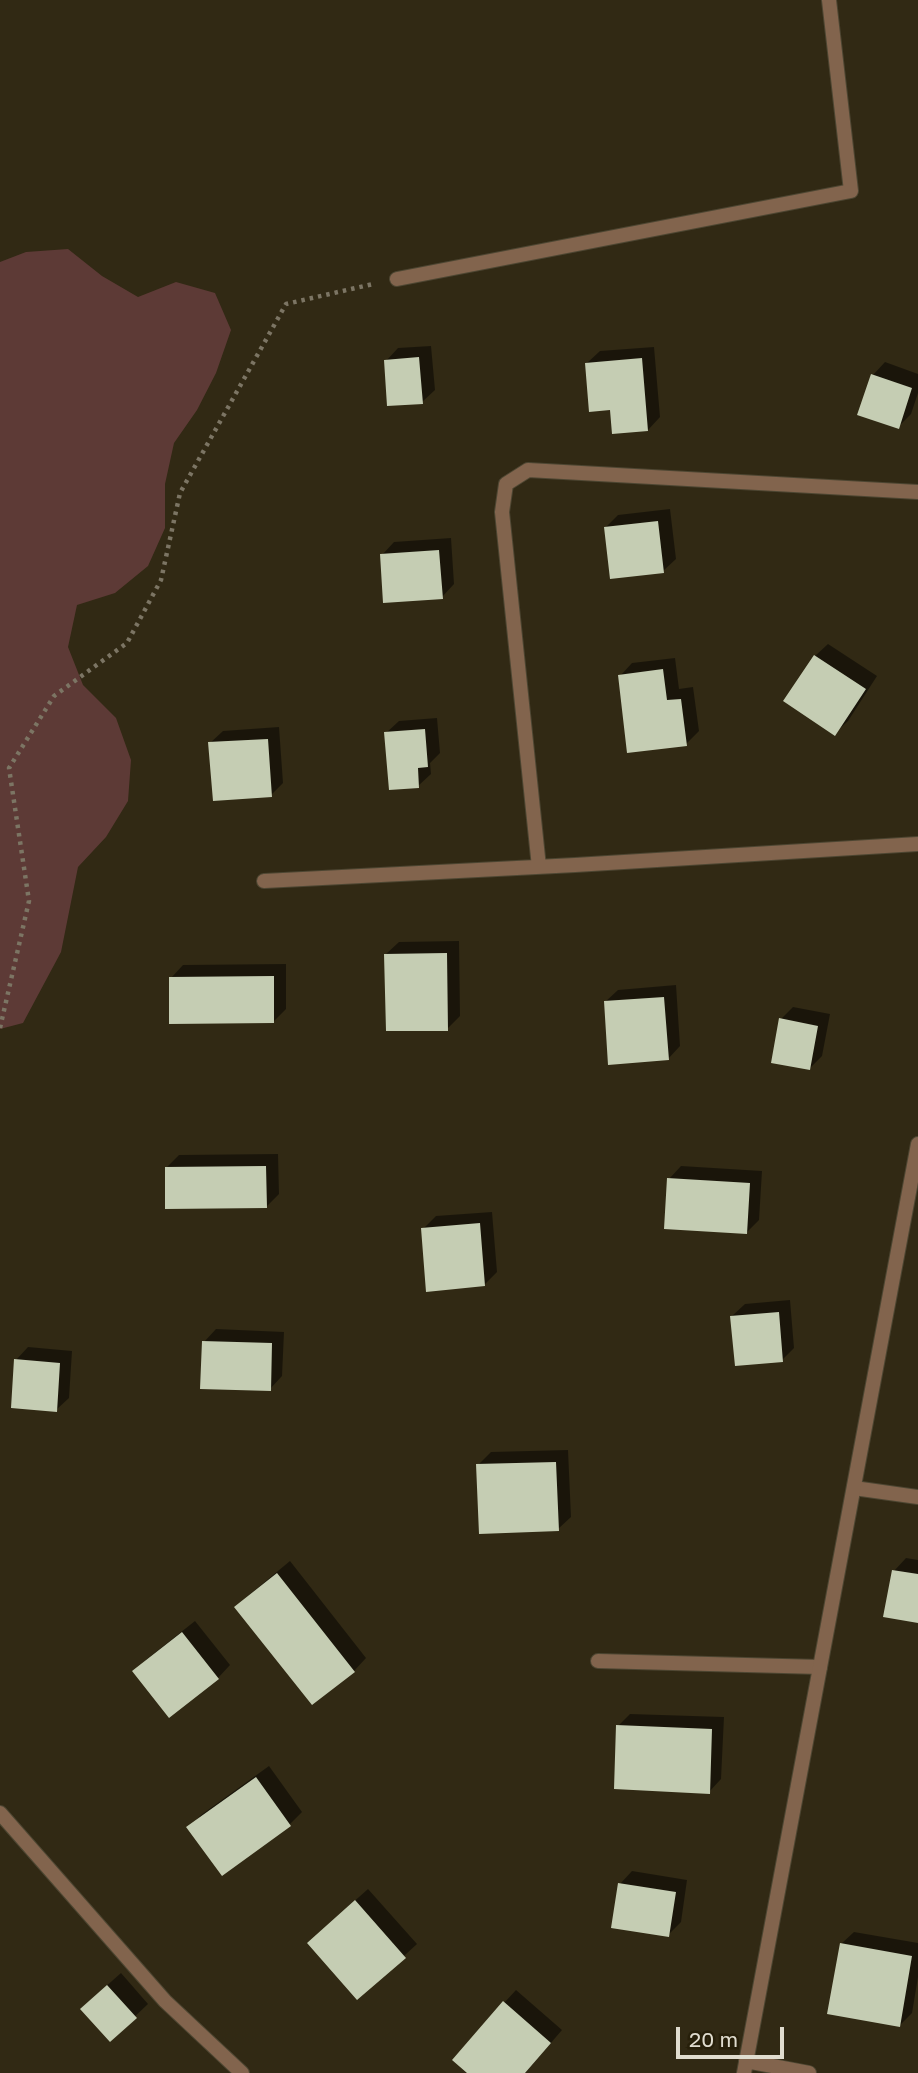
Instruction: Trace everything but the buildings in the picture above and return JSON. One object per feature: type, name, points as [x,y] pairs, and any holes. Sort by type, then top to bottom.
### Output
[{"type":"street","points":[[397,279],[851,191],[829,0]]},
{"type":"street","points":[[539,867],[502,512],[506,484],[528,470],[918,492]]},
{"type":"street","points":[[264,881],[918,844]]},
{"type":"street","points":[[809,2073],[745,2067],[918,1144]]},
{"type":"street","points":[[854,1488],[918,1497]]},
{"type":"street","points":[[598,1661],[820,1667]]},
{"type":"street","points":[[0,1813],[165,2001],[242,2073]]},
{"type":"path","points":[[0,1028],[29,901],[9,768],[54,696],[127,643],[161,580],[180,493],[286,304],[397,279]]},
{"type":"shaded area","points":[[68,249],[102,276],[138,297],[176,282],[215,293],[231,330],[216,373],[197,410],[174,443],[165,484],[165,528],[148,566],[115,593],[77,605],[68,647],[83,685],[116,718],[131,760],[128,801],[106,837],[78,867],[61,952],[23,1023],[0,1029],[0,262],[26,252]]}]
